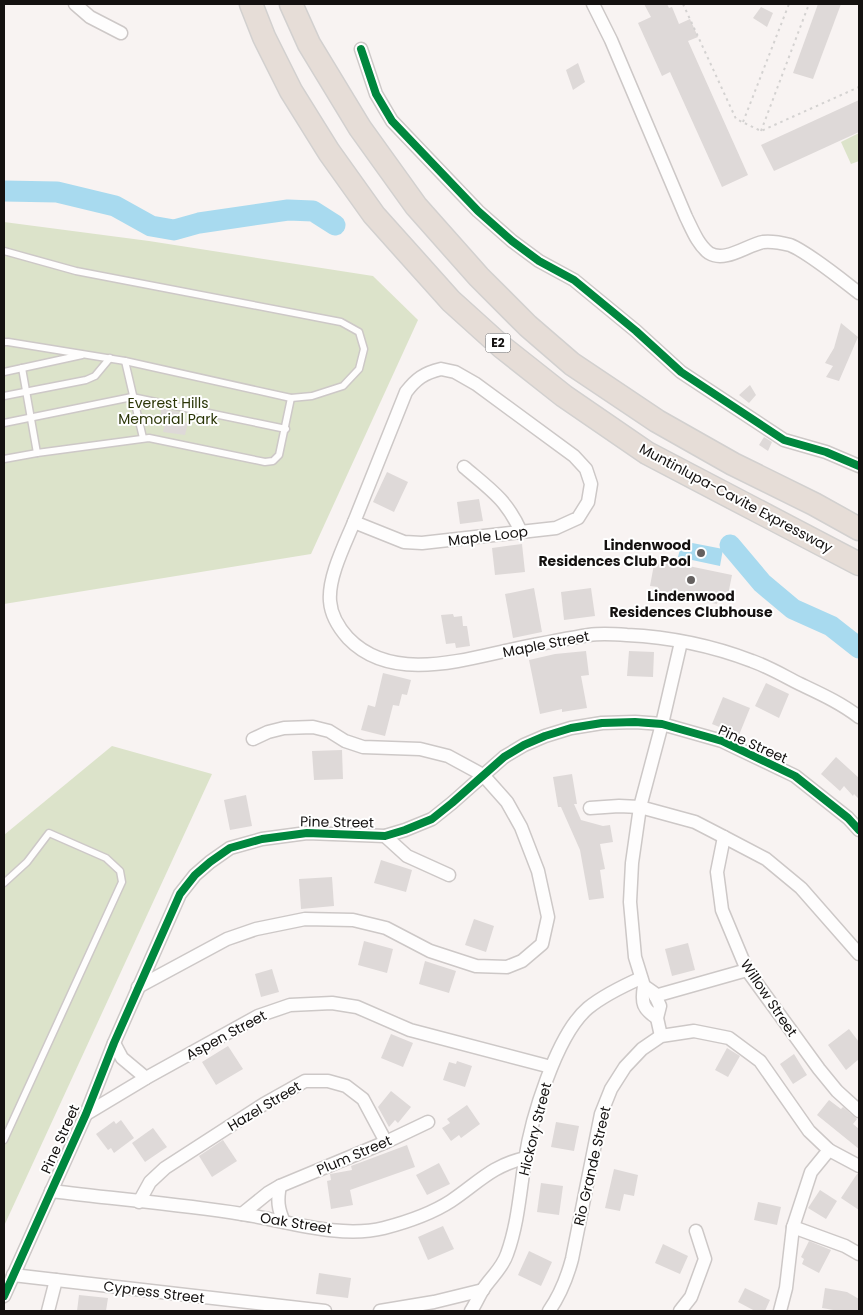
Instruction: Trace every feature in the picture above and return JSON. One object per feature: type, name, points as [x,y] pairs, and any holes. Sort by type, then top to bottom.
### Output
[{"type":"highway","name":"Muntinlupa-Cavite Expressway","points":[[251,4],[264,37],[291,91],[329,152],[374,215],[452,301],[502,347],[564,396],[647,453],[859,564]]},
{"type":"highway","name":"Muntinlupa-Cavite Expressway","points":[[291,4],[309,44],[360,128],[416,206],[479,277],[528,326],[572,364],[657,421],[733,464],[814,504],[859,529]]},
{"type":"street","points":[[75,4],[90,17],[121,32]]},
{"type":"street","points":[[593,4],[686,217],[700,244],[708,253],[716,256],[727,255],[764,242],[775,242],[791,246],[859,293]]},
{"type":"street","points":[[361,50],[376,94],[392,121],[478,211],[512,241],[539,261],[574,280],[636,331],[681,372],[784,440],[826,452],[859,466]]},
{"type":"street","name":"Maple Loop","points":[[441,369],[455,372],[476,384],[574,456],[586,469],[590,484],[588,502],[578,518],[556,528],[521,532],[422,543],[404,542],[354,522],[406,392],[416,379],[428,372],[441,369]]},
{"type":"street","points":[[464,467],[504,502],[521,532]]},
{"type":"street","name":"Maple Street","points":[[354,522],[335,570],[331,584],[330,601],[334,617],[342,630],[354,644],[372,654],[395,662],[440,664],[469,660],[591,635],[627,635],[707,646],[753,661],[845,706],[859,717]]},
{"type":"street","points":[[657,1018],[648,1012],[642,998],[643,982],[634,949],[630,902],[632,863],[640,807],[681,642]]},
{"type":"street","name":"Pine Street","points":[[4,1296],[86,1114],[114,1043],[180,894],[195,875],[230,848],[262,838],[288,834],[385,836],[405,830],[432,819],[504,756],[524,745],[571,728],[602,723],[635,722],[662,724],[722,741],[795,776],[848,818],[859,830]]},
{"type":"street","points":[[138,987],[228,938],[256,929],[305,919],[353,920],[386,928],[430,951],[476,966],[507,967],[522,961],[542,944],[548,917],[538,871],[521,827],[507,802],[483,775],[448,756],[420,748],[363,747],[345,741],[329,731],[313,727],[284,728],[268,732],[253,739]]},
{"type":"street","points":[[590,808],[640,807],[695,822],[766,859],[801,888],[859,954]]},
{"type":"street","points":[[385,836],[407,856],[449,875]]},
{"type":"street","name":"Willow Street","points":[[724,837],[718,872],[722,910],[747,970],[819,1069],[859,1111]]},
{"type":"street","points":[[655,996],[747,970]]},
{"type":"street","points":[[643,982],[655,996],[660,1006],[657,1018],[661,1036],[694,1031],[729,1038],[760,1061],[809,1131],[829,1150],[859,1166]]},
{"type":"street","name":"Hickory Street","points":[[471,1311],[483,1290],[498,1272],[507,1254],[517,1212],[525,1158],[551,1067],[572,1028],[587,1009],[604,997],[643,982]]},
{"type":"street","name":"Aspen Street","points":[[86,1114],[146,1078],[258,1016],[290,1005],[332,1003],[357,1007],[410,1030],[551,1067]]},
{"type":"street","name":"Rio Grande Street","points":[[549,1311],[563,1288],[572,1259],[602,1114],[611,1089],[642,1049],[661,1036]]},
{"type":"street","points":[[114,1043],[122,1058],[146,1078]]},
{"type":"street","name":"Hazel Street","points":[[139,1202],[150,1182],[165,1168],[264,1104],[304,1081],[328,1081],[346,1086],[363,1098],[386,1142]]},
{"type":"street","name":"Plum Street","points":[[242,1214],[280,1186],[386,1142],[428,1122]]},
{"type":"street","points":[[780,1311],[786,1288],[792,1227],[811,1172],[829,1150]]},
{"type":"street","name":"Oak Street","points":[[51,1192],[242,1214],[335,1230],[358,1231],[381,1229],[405,1222],[450,1202],[500,1166],[525,1158]]},
{"type":"street","points":[[280,1186],[279,1210],[284,1222]]},
{"type":"street","points":[[792,1227],[845,1246],[859,1254]]},
{"type":"street","points":[[680,1311],[691,1297],[705,1259],[696,1232]]},
{"type":"street","name":"Cypress Street","points":[[13,1275],[325,1311]]},
{"type":"street","points":[[48,1311],[56,1280]]},
{"type":"street","points":[[380,1311],[438,1307],[483,1290]]},
{"type":"lane","points":[[4,251],[76,270],[341,322],[359,332],[364,349],[359,369],[343,386],[312,396],[291,398],[110,358],[4,342]]},
{"type":"lane","points":[[4,372],[85,354]]},
{"type":"lane","points":[[4,396],[86,380],[95,376],[110,358]]},
{"type":"lane","points":[[125,361],[143,438]]},
{"type":"lane","points":[[22,368],[37,453]]},
{"type":"lane","points":[[4,423],[132,397],[286,429]]},
{"type":"lane","points":[[4,459],[143,438],[269,462],[277,459],[279,455],[291,398]]},
{"type":"lane","points":[[4,883],[27,862],[49,833],[106,858],[120,871],[122,882],[4,1140]]},
{"type":"path","points":[[683,4],[736,119],[761,132]]},
{"type":"path","points":[[743,122],[789,4]]},
{"type":"path","points":[[761,132],[808,4]]},
{"type":"path","points":[[761,132],[859,88]]},
{"type":"green space","points":[[859,133],[859,161],[851,164],[841,142]]},
{"type":"green space","name":"Everest Hills Memorial Park","points":[[4,222],[149,241],[373,276],[418,320],[311,554],[4,604]]},
{"type":"green space","points":[[112,746],[212,774],[4,1226],[4,835]]},
{"type":"water","name":"Lindenwood Residences Club Pool","points":[[682,541],[723,549],[720,566],[678,557]]},
{"type":"building","points":[[644,4],[667,4],[669,8],[672,7],[679,24],[690,19],[698,37],[688,41],[748,175],[722,187],[670,72],[662,76],[638,23],[651,17]]},
{"type":"building","points":[[818,4],[841,4],[813,79],[793,73]]},
{"type":"building","points":[[761,7],[773,13],[767,27],[753,18]]},
{"type":"building","points":[[578,63],[585,82],[573,90],[566,70]]},
{"type":"building","points":[[859,100],[859,132],[774,171],[761,145]]},
{"type":"building","points":[[841,323],[858,337],[839,381],[826,377],[833,366],[825,363],[834,348]]},
{"type":"building","points":[[750,385],[756,395],[749,403],[739,395]]},
{"type":"building","points":[[161,408],[179,412],[178,422],[188,423],[185,435],[163,432],[165,424],[161,421]]},
{"type":"building","points":[[764,437],[772,442],[768,451],[759,445]]},
{"type":"building","points":[[387,472],[408,482],[394,512],[373,502]]},
{"type":"building","points":[[479,499],[483,521],[460,524],[457,502]]},
{"type":"building","points":[[522,544],[525,572],[495,575],[492,548]]},
{"type":"building","name":"Lindenwood Residences Clubhouse","points":[[655,559],[732,575],[727,600],[718,599],[717,604],[657,592],[658,587],[650,586]]},
{"type":"building","points":[[534,588],[542,632],[513,638],[505,594]]},
{"type":"building","points":[[591,588],[595,616],[564,620],[561,592]]},
{"type":"building","points":[[453,614],[454,617],[462,616],[463,626],[467,626],[470,646],[456,648],[455,643],[446,644],[441,615]]},
{"type":"building","points":[[586,651],[589,675],[581,676],[587,708],[562,712],[562,709],[540,714],[529,660],[555,654]]},
{"type":"building","points":[[629,651],[654,652],[653,677],[627,676]]},
{"type":"building","points":[[383,673],[411,680],[407,695],[402,694],[399,706],[393,705],[385,736],[361,730],[368,705],[375,707]]},
{"type":"building","points":[[766,683],[789,694],[779,718],[755,706]]},
{"type":"building","points":[[723,697],[750,708],[739,735],[712,724]]},
{"type":"building","points":[[342,750],[343,779],[314,780],[312,751]]},
{"type":"building","points":[[836,757],[859,778],[859,799],[854,794],[853,796],[844,786],[840,791],[821,774]]},
{"type":"building","points":[[572,774],[577,804],[574,804],[581,820],[603,826],[610,825],[613,842],[600,844],[605,869],[600,870],[604,898],[589,900],[580,850],[561,807],[558,807],[553,777]]},
{"type":"building","points":[[246,795],[252,826],[230,830],[224,800]]},
{"type":"building","points":[[381,860],[412,870],[406,892],[374,883]]},
{"type":"building","points":[[332,877],[334,906],[301,909],[299,879]]},
{"type":"building","points":[[474,919],[494,926],[486,952],[465,945]]},
{"type":"building","points":[[364,941],[393,949],[387,973],[358,965]]},
{"type":"building","points":[[688,943],[695,970],[672,976],[665,949]]},
{"type":"building","points":[[425,961],[456,971],[449,993],[419,984]]},
{"type":"building","points":[[272,969],[279,992],[261,997],[255,974]]},
{"type":"building","points":[[849,1029],[859,1042],[859,1059],[846,1070],[828,1045]]},
{"type":"building","points":[[391,1034],[413,1043],[403,1067],[381,1058]]},
{"type":"building","points":[[228,1046],[243,1069],[216,1085],[202,1062]]},
{"type":"building","points":[[727,1048],[740,1056],[728,1077],[715,1070]]},
{"type":"building","points":[[794,1054],[807,1075],[793,1084],[780,1064]]},
{"type":"building","points":[[457,1061],[472,1066],[465,1087],[443,1080],[449,1062],[456,1064]]},
{"type":"building","points":[[391,1091],[411,1107],[398,1123],[395,1120],[389,1127],[378,1107]]},
{"type":"building","points":[[829,1100],[841,1109],[843,1107],[857,1119],[853,1124],[859,1129],[859,1149],[817,1115]]},
{"type":"building","points":[[467,1105],[480,1124],[461,1138],[459,1135],[451,1141],[442,1128],[450,1123],[447,1119]]},
{"type":"building","points":[[121,1120],[134,1138],[114,1153],[111,1148],[108,1150],[96,1134],[114,1121],[116,1124]]},
{"type":"building","points":[[556,1122],[579,1126],[574,1151],[551,1147]]},
{"type":"building","points":[[153,1128],[167,1147],[145,1162],[132,1143]]},
{"type":"building","points":[[223,1140],[237,1161],[212,1177],[199,1156]]},
{"type":"building","points":[[407,1145],[415,1167],[350,1190],[353,1205],[331,1209],[327,1181],[331,1180],[330,1174],[352,1170],[351,1166]]},
{"type":"building","points":[[439,1163],[450,1184],[427,1195],[416,1175]]},
{"type":"building","points":[[614,1169],[638,1175],[634,1196],[624,1194],[620,1211],[605,1208]]},
{"type":"building","points":[[857,1174],[859,1174],[859,1210],[841,1198]]},
{"type":"building","points":[[541,1183],[563,1186],[559,1215],[537,1212]]},
{"type":"building","points":[[820,1190],[837,1201],[826,1219],[808,1208]]},
{"type":"building","points":[[758,1202],[781,1207],[777,1225],[754,1220]]},
{"type":"building","points":[[443,1226],[454,1249],[428,1260],[418,1237]]},
{"type":"building","points":[[809,1241],[831,1250],[819,1273],[802,1264],[804,1259],[801,1257]]},
{"type":"building","points":[[663,1244],[688,1256],[680,1274],[655,1263]]},
{"type":"building","points":[[529,1251],[552,1262],[541,1286],[518,1275]]},
{"type":"building","points":[[319,1273],[351,1278],[348,1298],[316,1294]]},
{"type":"building","points":[[745,1288],[770,1300],[765,1311],[755,1311],[738,1302]]},
{"type":"building","points":[[825,1288],[847,1292],[859,1299],[859,1311],[839,1311],[822,1308]]},
{"type":"building","points":[[79,1295],[108,1298],[106,1311],[77,1311]]},
{"type":"waterway","points":[[4,191],[57,192],[115,206],[151,226],[174,230],[199,223],[288,210],[313,211],[335,225]]},
{"type":"waterway","points":[[730,545],[762,583],[793,609],[831,626],[859,648]]},
{"type":"cycle path","points":[[361,49],[376,94],[392,121],[478,211],[512,241],[539,261],[574,280],[636,331],[681,372],[784,440],[826,452],[859,466]]},
{"type":"cycle path","points":[[4,1296],[86,1114],[114,1043],[180,894],[195,875],[230,848],[262,839],[307,833],[385,836],[405,830],[432,819],[504,757],[524,745],[571,728],[602,723],[635,722],[662,724],[722,741],[795,776],[848,818],[859,830]]},
{"type":"place","name":"Lindenwood Residences Club Pool","points":[[701,553]]},
{"type":"place","name":"Lindenwood Residences Clubhouse","points":[[691,580]]}]
